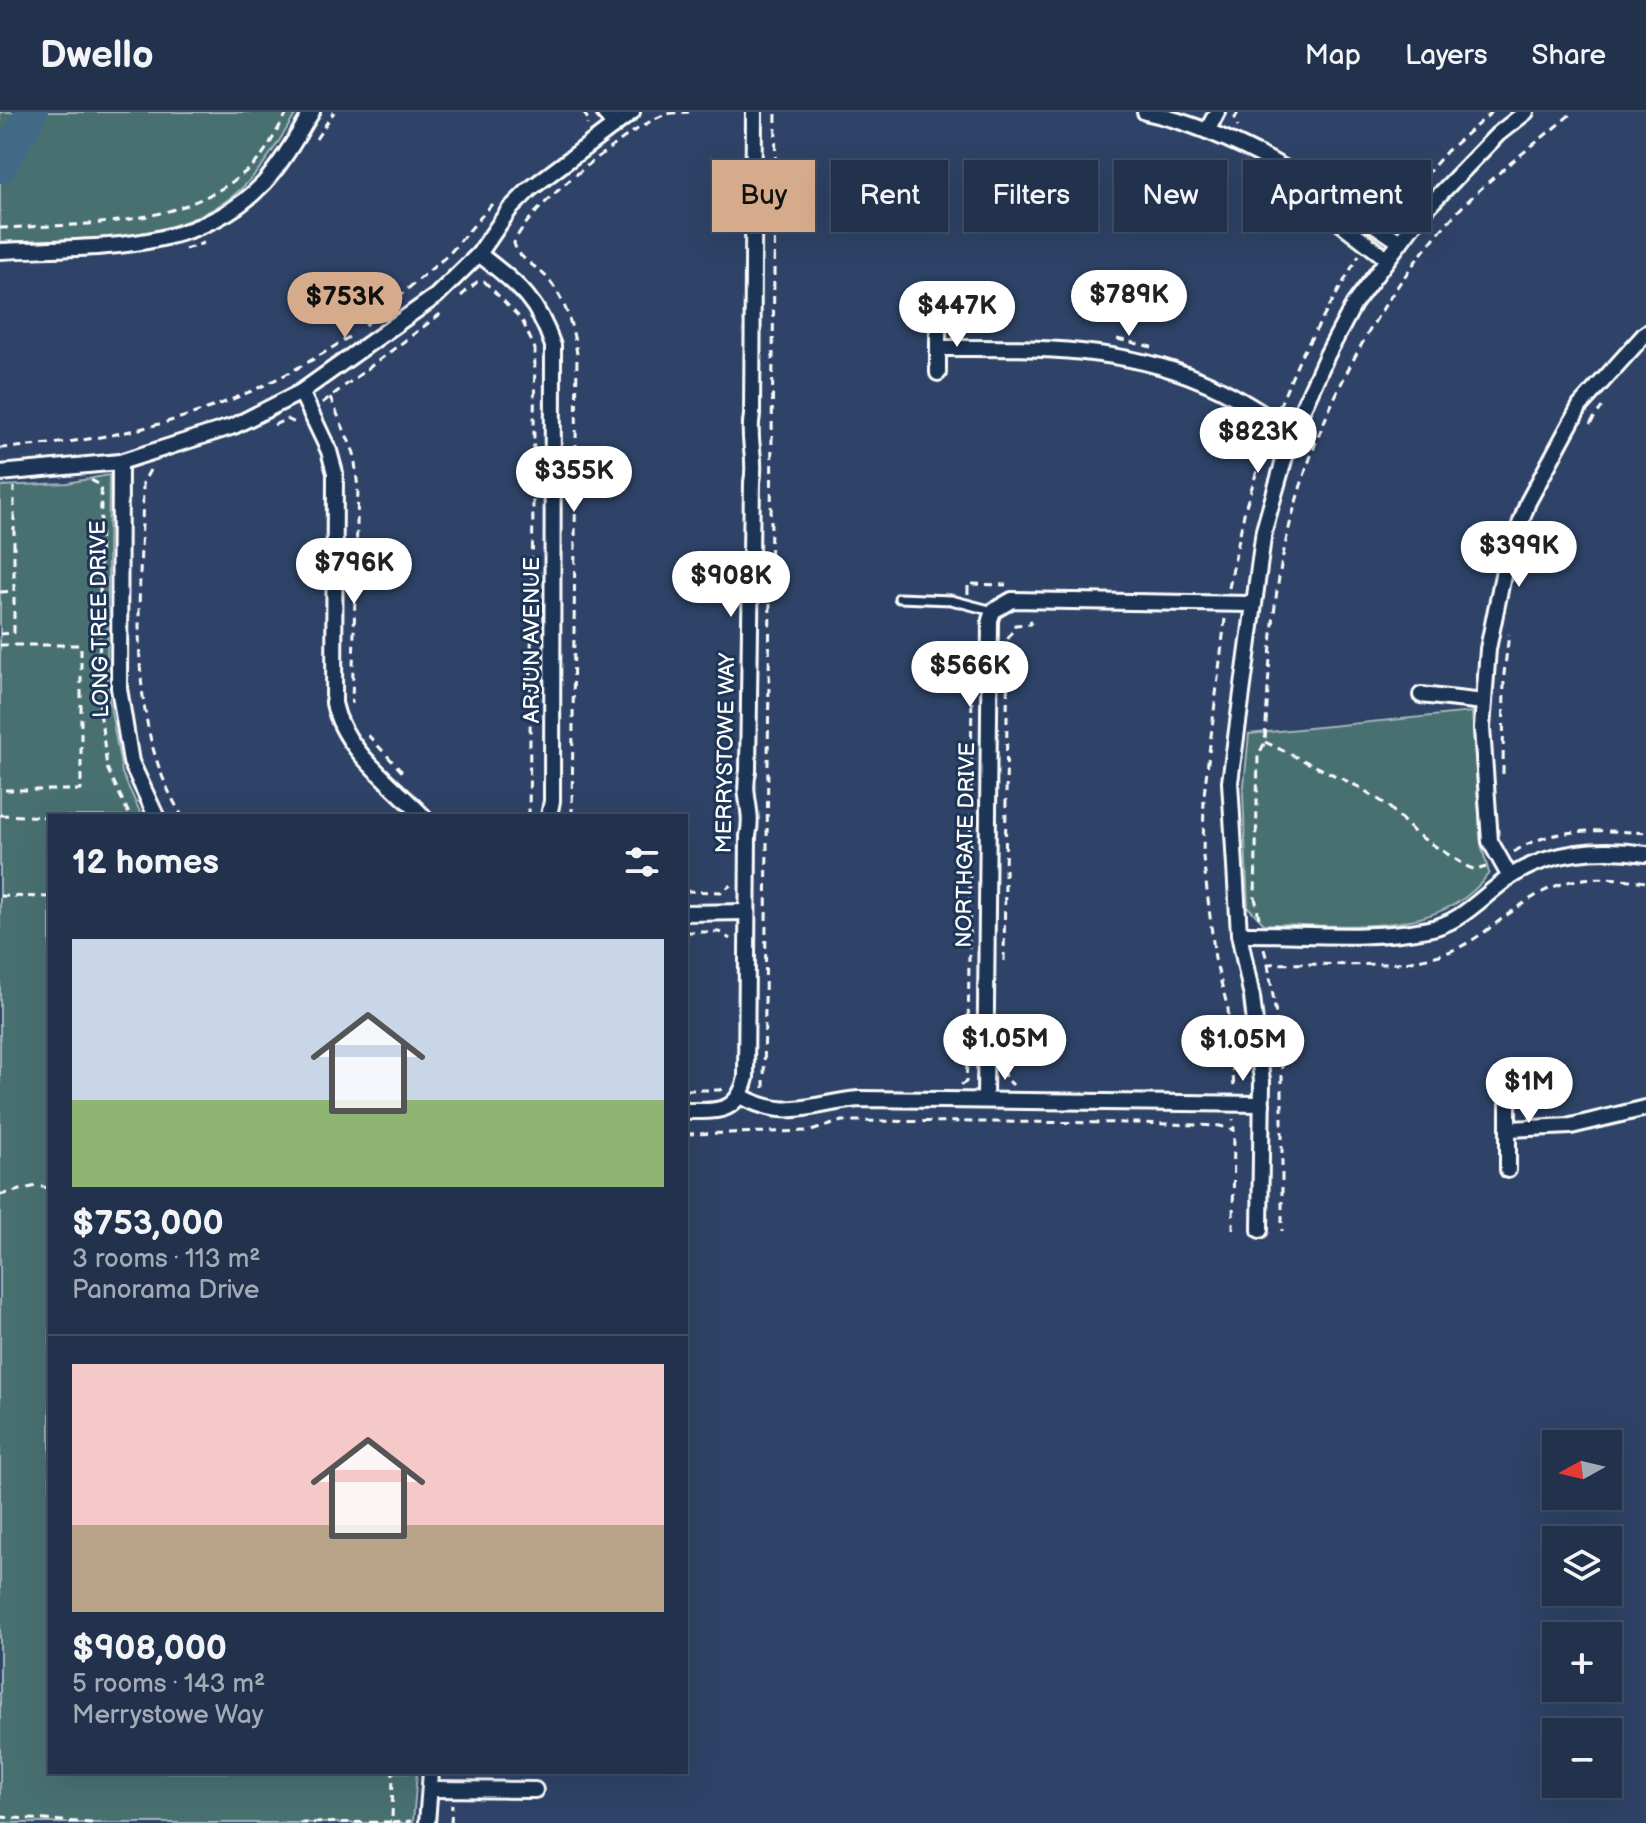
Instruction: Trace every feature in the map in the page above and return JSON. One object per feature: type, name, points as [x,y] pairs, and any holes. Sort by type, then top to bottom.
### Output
[{"type":"street","points":[[0,251],[149,243],[201,226],[235,208],[264,183],[312,112]]},
{"type":"street","points":[[604,112],[614,126]]},
{"type":"street","points":[[0,473],[120,462],[234,426],[301,392],[396,328],[436,296],[479,254],[509,210],[530,189],[632,112]]},
{"type":"street","name":"MERRYSTOWE WAY","points":[[742,1092],[748,836],[752,816],[744,792],[748,771],[752,482],[756,461],[748,438],[752,415],[754,112]]},
{"type":"street","points":[[1145,112],[1207,131],[1262,160]]},
{"type":"street","points":[[1207,131],[1217,112]]},
{"type":"street","points":[[1260,1230],[1262,1104],[1259,1043],[1239,934],[1230,782],[1251,604],[1264,530],[1292,432],[1347,317],[1386,258],[1454,179],[1498,134],[1526,112]]},
{"type":"street","points":[[1352,232],[1386,258]]},
{"type":"street","points":[[1386,232],[1400,242]]},
{"type":"street","name":"ARJUN AVENUE","points":[[479,254],[517,285],[542,312],[553,346],[553,770],[549,814]]},
{"type":"street","points":[[938,325],[938,373]]},
{"type":"street","points":[[1510,877],[1490,841],[1482,728],[1488,649],[1504,570],[1528,502],[1580,406],[1646,333]]},
{"type":"street","points":[[938,348],[1063,349],[1136,359],[1203,381],[1292,432]]},
{"type":"street","points":[[301,392],[329,451],[335,473],[334,703],[338,721],[349,739],[421,814]]},
{"type":"street","name":"LONG TREE DRIVE","points":[[120,462],[119,688],[131,762],[155,814]]},
{"type":"street","points":[[993,611],[1012,600],[1251,604]]},
{"type":"street","name":"NORTHGATE DRIVE","points":[[985,1100],[990,620],[993,611]]},
{"type":"street","points":[[1421,695],[1484,702]]},
{"type":"street","points":[[1239,934],[1381,933],[1431,929],[1477,906],[1510,877],[1547,860],[1590,850],[1646,854]]},
{"type":"street","points":[[688,913],[747,912]]},
{"type":"street","points":[[1508,1079],[1508,1170]]},
{"type":"street","points":[[688,1111],[721,1110],[742,1092],[773,1111],[796,1111],[859,1099],[1262,1104]]},
{"type":"street","points":[[1510,1129],[1571,1126],[1646,1108]]},
{"type":"street","points":[[427,1823],[431,1774]]},
{"type":"street","points":[[430,1789],[535,1790]]},
{"type":"lane","points":[[899,598],[968,604],[993,611]]},
{"type":"path","points":[[0,228],[155,216],[204,198],[252,167],[288,112]]},
{"type":"path","points":[[583,112],[587,124]]},
{"type":"path","points":[[572,814],[577,354],[573,329],[557,292],[547,277],[516,251],[514,243],[543,204],[616,146],[665,114],[689,112]]},
{"type":"path","points":[[764,1087],[776,112]]},
{"type":"path","points":[[1238,112],[1235,118],[1240,130]]},
{"type":"path","points":[[1431,170],[1447,151],[1492,112]]},
{"type":"path","points":[[1282,1231],[1282,1053],[1255,897],[1258,756],[1265,742],[1280,571],[1297,505],[1347,371],[1405,273],[1453,217],[1573,112]]},
{"type":"path","points":[[362,328],[449,254],[499,197]]},
{"type":"path","points":[[1233,1230],[1236,1104],[1228,1009],[1215,959],[1203,857],[1204,795],[1226,602],[1245,509],[1273,421],[1301,356],[1356,258],[1369,245]]},
{"type":"path","points":[[458,298],[477,282],[484,281],[522,320],[535,349],[529,814]]},
{"type":"path","points":[[353,712],[358,489],[354,453],[330,397],[450,306]]},
{"type":"path","points":[[0,448],[67,445],[173,423],[257,391],[350,336]]},
{"type":"path","points":[[1586,430],[1602,407]]},
{"type":"path","points":[[264,430],[287,419],[305,432]]},
{"type":"path","points":[[152,468],[145,474],[143,483],[144,719],[162,779],[181,814]]},
{"type":"path","points":[[89,479],[100,485],[101,494],[99,702],[107,768],[129,814]]},
{"type":"path","points":[[0,634],[14,633],[14,485],[18,485]]},
{"type":"path","points":[[968,604],[968,584],[976,585]]},
{"type":"path","points":[[0,592],[14,591]]},
{"type":"path","points":[[1004,974],[1008,639],[1015,625],[1031,624],[1030,601]]},
{"type":"path","points":[[1502,784],[1504,674],[1510,627]]},
{"type":"path","points":[[0,645],[81,645],[81,790],[0,790]]},
{"type":"path","points":[[958,1086],[966,1082],[968,1045],[972,683]]},
{"type":"path","points":[[361,727],[413,783]]},
{"type":"path","points":[[1265,742],[1359,787],[1387,805],[1416,834],[1468,867],[1482,869],[1500,859]]},
{"type":"path","points":[[0,815],[48,817]]},
{"type":"path","points":[[1509,845],[1520,848]]},
{"type":"path","points":[[1268,964],[1414,960],[1452,951],[1473,941],[1532,896],[1557,883],[1596,878],[1646,882]]},
{"type":"path","points":[[0,896],[48,897]]},
{"type":"path","points":[[688,932],[719,932],[729,936],[734,945]]},
{"type":"path","points":[[1003,1054],[1005,1077],[1011,1084],[1025,1087],[1023,1122]]},
{"type":"path","points":[[688,1090],[720,1090],[729,1084],[742,1092],[764,1087]]},
{"type":"path","points":[[764,1087],[774,1095]]},
{"type":"path","points":[[688,1134],[811,1131],[842,1121],[1220,1126],[1234,1130]]},
{"type":"path","points":[[0,1195],[36,1186],[48,1188]]},
{"type":"path","points":[[299,1823],[392,1822],[393,1774]]},
{"type":"path","points":[[0,1817],[93,1823]]},
{"type":"green space","points":[[0,112],[297,112],[265,162],[245,185],[235,195],[198,217],[143,233],[115,237],[0,242]]},
{"type":"green space","points":[[109,475],[107,688],[122,773],[141,814],[48,814],[48,1774],[417,1774],[413,1823],[0,1823],[0,486],[67,483]]},
{"type":"green space","points":[[1472,712],[1481,844],[1489,873],[1469,895],[1444,910],[1386,924],[1264,924],[1248,907],[1243,795],[1249,734]]},
{"type":"waterway","points":[[0,167],[32,112]]}]
